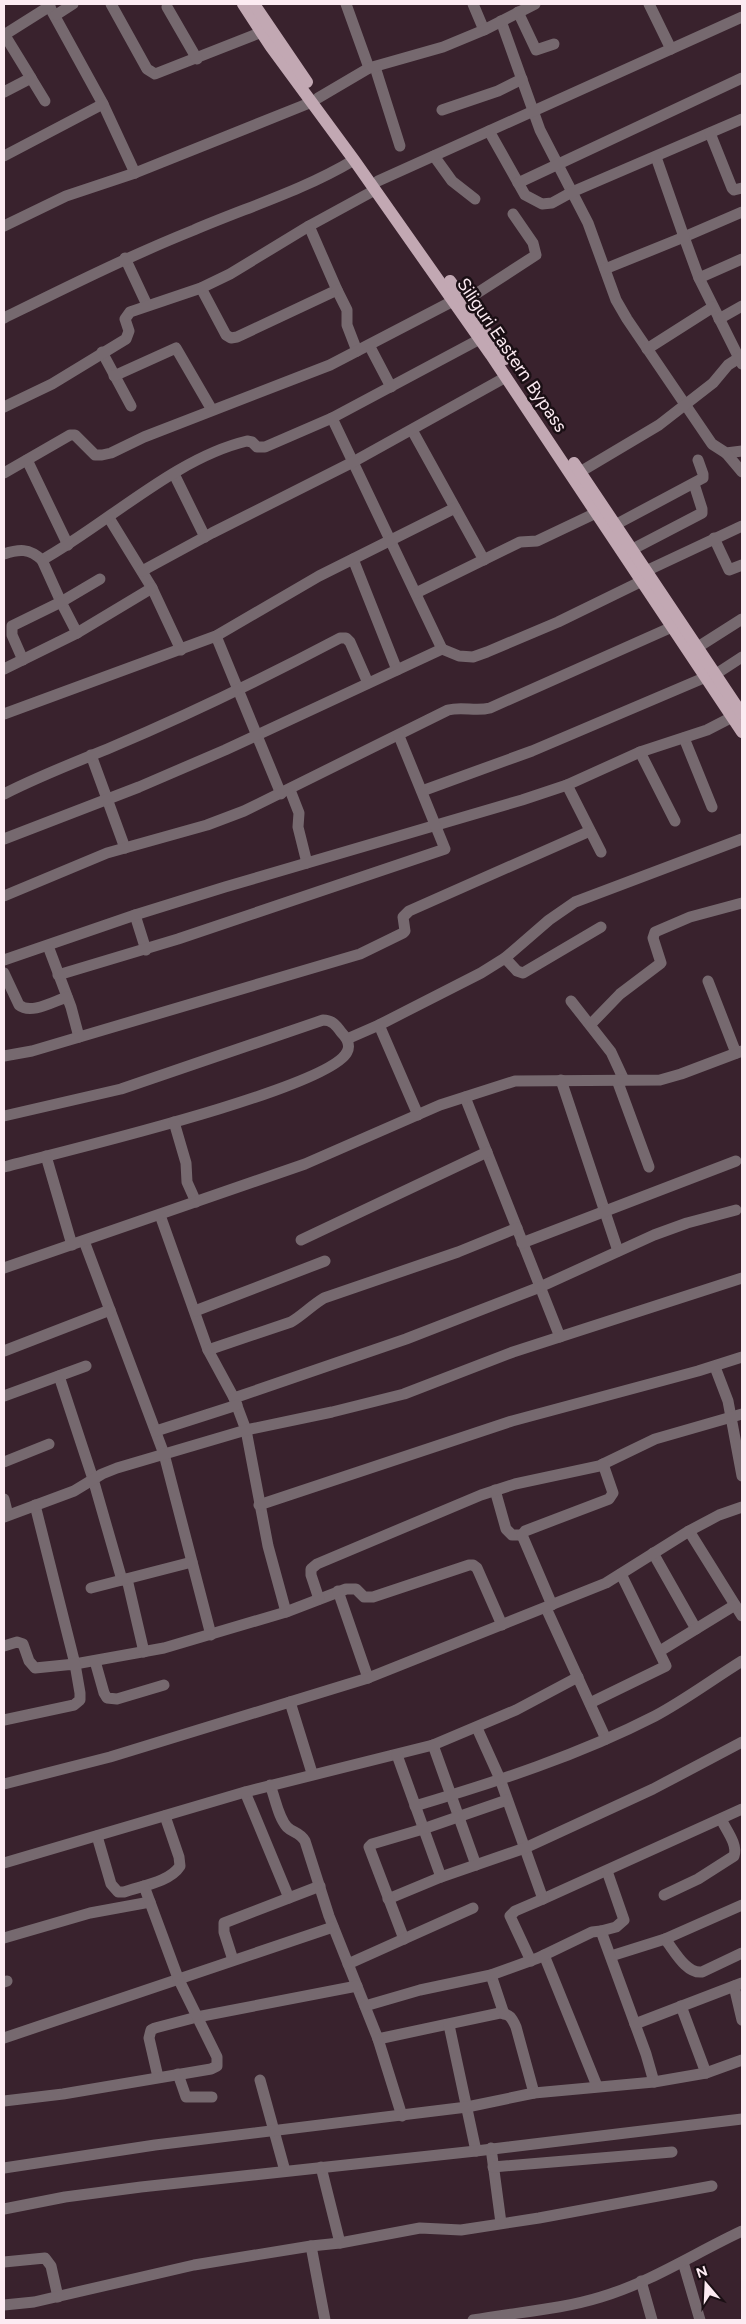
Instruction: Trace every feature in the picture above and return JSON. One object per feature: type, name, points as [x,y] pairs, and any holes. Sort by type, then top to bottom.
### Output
[{"type":"main road","name":"Siliguri Eastern Bypass","points":[[243,4],[377,186],[580,472],[631,550],[672,627],[740,714],[742,732]]},
{"type":"main road","name":"Siliguri Eastern Bypass","points":[[254,4],[354,160],[377,186]]},
{"type":"main road","name":"Siliguri Eastern Bypass","points":[[459,301],[480,339],[596,513],[698,647],[711,676]]},
{"type":"street","points":[[45,101],[4,34],[51,8],[73,4]]},
{"type":"street","points":[[111,4],[150,72],[159,74],[262,32]]},
{"type":"street","points":[[346,4],[372,67],[400,146]]},
{"type":"street","points":[[472,4],[484,30]]},
{"type":"street","points":[[4,226],[66,196],[135,173],[315,100],[372,67],[443,47],[484,30],[535,4]]},
{"type":"street","points":[[648,4],[671,49]]},
{"type":"street","points":[[167,7],[197,59]]},
{"type":"street","points":[[51,8],[103,104],[135,173]]},
{"type":"street","points":[[518,12],[536,50],[554,44]]},
{"type":"street","points":[[4,407],[52,384],[128,336],[125,319],[127,314],[147,305],[201,288],[230,274],[377,186],[434,156],[742,17]]},
{"type":"street","points":[[501,21],[533,111],[597,243],[616,300],[712,444],[726,452],[742,472]]},
{"type":"street","points":[[4,92],[31,78]]},
{"type":"street","points":[[518,184],[742,78]]},
{"type":"street","points":[[442,110],[489,94],[522,79]]},
{"type":"street","points":[[4,156],[103,104]]},
{"type":"street","points":[[490,131],[518,184],[526,195],[542,204],[552,203],[572,192],[742,119]]},
{"type":"street","points":[[710,134],[732,188],[734,190],[742,188]]},
{"type":"street","points":[[434,156],[452,181],[475,199]]},
{"type":"street","points":[[580,472],[632,442],[685,405],[713,383],[728,365],[741,359],[699,278],[656,157]]},
{"type":"street","points":[[4,318],[125,258],[298,189],[354,160]]},
{"type":"street","points":[[605,269],[742,212]]},
{"type":"street","points":[[4,473],[70,435],[74,436],[95,455],[102,455],[330,365],[459,301],[536,255],[532,243],[513,214]]},
{"type":"street","points":[[309,226],[347,310],[347,325],[357,351]]},
{"type":"street","points":[[125,258],[147,305]]},
{"type":"street","points":[[699,278],[742,259]]},
{"type":"street","points":[[201,288],[226,335],[231,338],[237,337],[337,290]]},
{"type":"street","points":[[719,319],[742,306]]},
{"type":"street","points":[[647,349],[713,307]]},
{"type":"street","points":[[42,560],[68,545],[174,474],[216,450],[247,441],[252,442],[257,447],[265,447],[332,418],[480,339]]},
{"type":"street","points":[[369,345],[390,388]]},
{"type":"street","points":[[114,376],[176,348],[212,410]]},
{"type":"street","points":[[102,352],[131,406]]},
{"type":"street","points":[[142,571],[353,462],[506,376]]},
{"type":"street","points":[[332,418],[442,649],[459,656],[473,657],[558,622],[714,538],[742,526]]},
{"type":"street","points":[[412,430],[484,560]]},
{"type":"street","points":[[726,452],[742,451]]},
{"type":"street","points":[[27,460],[68,545]]},
{"type":"street","points":[[615,525],[703,478],[698,460]]},
{"type":"street","points":[[174,474],[205,537]]},
{"type":"street","points":[[631,550],[702,513],[694,484]]},
{"type":"street","points":[[4,714],[216,636],[319,576],[455,508]]},
{"type":"street","points":[[416,593],[520,542],[537,541],[596,513]]},
{"type":"street","points":[[109,518],[152,588],[181,650]]},
{"type":"street","points":[[714,538],[729,570],[742,564]]},
{"type":"street","points":[[4,553],[29,550],[42,560],[60,602],[78,633]]},
{"type":"street","points":[[353,559],[396,670]]},
{"type":"street","points":[[23,660],[12,635],[12,626],[100,579]]},
{"type":"street","points":[[4,669],[78,633],[152,588]]},
{"type":"street","points":[[698,647],[742,619]]},
{"type":"street","points":[[4,896],[83,862],[207,825],[285,792],[448,710],[459,707],[479,711],[490,708],[672,627]]},
{"type":"street","points":[[216,636],[256,735],[285,792],[299,812],[298,827],[308,862]]},
{"type":"street","points":[[4,794],[52,770],[238,689],[340,638],[346,638],[350,642],[368,683]]},
{"type":"street","points":[[4,839],[107,800],[256,735],[442,649]]},
{"type":"street","points":[[422,791],[532,751],[711,676],[742,658]]},
{"type":"street","points":[[4,960],[134,914],[567,785],[640,752],[684,738],[740,714]]},
{"type":"street","points":[[58,975],[146,950],[445,849],[399,736]]},
{"type":"street","points":[[684,738],[712,807]]},
{"type":"street","points":[[640,752],[675,821]]},
{"type":"street","points":[[90,755],[125,848]]},
{"type":"street","points":[[567,785],[601,852]]},
{"type":"street","points":[[4,1056],[79,1037],[360,954],[403,934],[405,930],[403,917],[409,911],[590,831]]},
{"type":"street","points":[[347,1039],[379,1025],[481,973],[505,958],[549,920],[575,902],[742,839]]},
{"type":"street","points":[[591,1024],[620,994],[661,964],[653,938],[655,932],[690,917],[742,903]]},
{"type":"street","points":[[134,914],[146,950]]},
{"type":"street","points":[[505,958],[517,972],[523,973],[601,927]]},
{"type":"street","points":[[48,946],[68,997],[79,1037]]},
{"type":"street","points":[[4,973],[19,1005],[23,1009],[30,1009],[68,997]]},
{"type":"street","points":[[4,1268],[305,1164],[418,1115],[515,1081],[660,1080],[739,1052],[708,981]]},
{"type":"street","points":[[571,1001],[591,1024],[611,1052],[648,1167]]},
{"type":"street","points":[[4,1116],[121,1089],[323,1020],[334,1023],[347,1039],[347,1053],[330,1066],[298,1082],[174,1122],[4,1167]]},
{"type":"street","points":[[379,1025],[418,1115]]},
{"type":"street","points":[[561,1080],[618,1251]]},
{"type":"street","points":[[466,1097],[560,1337]]},
{"type":"street","points":[[174,1122],[186,1163],[187,1182],[196,1202]]},
{"type":"street","points":[[301,1240],[487,1152]]},
{"type":"street","points":[[46,1156],[72,1245]]},
{"type":"street","points":[[522,1243],[736,1161]]},
{"type":"street","points":[[156,1431],[406,1339],[540,1286],[687,1223],[736,1210]]},
{"type":"street","points":[[160,1215],[208,1350],[236,1401],[246,1430],[268,1546],[286,1612]]},
{"type":"street","points":[[208,1350],[291,1322],[301,1316],[309,1306],[324,1298],[458,1252],[517,1228]]},
{"type":"street","points":[[84,1241],[164,1454],[210,1635]]},
{"type":"street","points":[[195,1311],[325,1261]]},
{"type":"street","points":[[4,1499],[6,1516],[74,1490],[117,1468],[246,1430],[332,1412],[404,1394],[513,1352],[742,1278]]},
{"type":"street","points":[[4,1351],[110,1310]]},
{"type":"street","points":[[259,1505],[512,1421],[742,1357]]},
{"type":"street","points":[[4,1396],[86,1366]]},
{"type":"street","points":[[715,1366],[737,1416],[742,1476]]},
{"type":"street","points":[[59,1376],[125,1579],[144,1652]]},
{"type":"street","points":[[319,1599],[311,1575],[311,1569],[317,1564],[495,1490],[603,1464],[655,1439],[737,1416]]},
{"type":"street","points":[[4,1462],[49,1444]]},
{"type":"street","points":[[495,1490],[506,1529],[512,1535],[522,1535],[525,1531],[609,1499],[613,1493],[603,1464]]},
{"type":"street","points":[[4,1720],[74,1705],[80,1700],[75,1664],[35,1505]]},
{"type":"street","points":[[4,1784],[110,1757],[368,1678],[606,1583],[689,1531],[719,1515],[742,1507]]},
{"type":"street","points":[[689,1531],[742,1616]]},
{"type":"street","points":[[522,1535],[578,1677],[606,1739]]},
{"type":"street","points":[[653,1553],[696,1629]]},
{"type":"street","points":[[91,1588],[192,1562]]},
{"type":"street","points":[[4,1646],[17,1642],[23,1644],[29,1661],[35,1668],[95,1661],[144,1652],[210,1635],[286,1612],[351,1588],[368,1598],[473,1565],[477,1568],[502,1625]]},
{"type":"street","points":[[590,1703],[664,1669],[666,1663],[621,1574]]},
{"type":"street","points":[[338,1592],[368,1678]]},
{"type":"street","points":[[660,1651],[735,1605]]},
{"type":"street","points":[[95,1661],[107,1698],[117,1699],[164,1686]]},
{"type":"street","points":[[415,1806],[500,1779],[606,1739],[656,1715],[742,1661]]},
{"type":"street","points":[[4,1864],[270,1785],[433,1745],[477,1728],[578,1677]]},
{"type":"street","points":[[290,1702],[312,1774]]},
{"type":"street","points":[[477,1728],[508,1800],[542,1899]]},
{"type":"street","points":[[388,1899],[441,1877],[525,1848],[653,1789],[742,1742]]},
{"type":"street","points":[[433,1745],[476,1865]]},
{"type":"street","points":[[396,1755],[441,1877]]},
{"type":"street","points":[[270,1785],[284,1824],[302,1836],[305,1841],[333,1927],[378,2039],[402,2116]]},
{"type":"street","points":[[245,1792],[289,1898]]},
{"type":"street","points":[[404,1939],[369,1847],[372,1844],[508,1800]]},
{"type":"street","points":[[531,1961],[511,1921],[510,1916],[515,1911],[607,1872],[742,1809]]},
{"type":"street","points":[[97,1836],[113,1889],[118,1892],[124,1892],[172,1874],[180,1866],[179,1857],[165,1816]]},
{"type":"street","points":[[664,1895],[698,1879],[734,1856],[736,1851],[734,1845],[721,1819]]},
{"type":"street","points":[[365,2006],[420,1990],[492,1975],[531,1961],[592,1932],[601,1932],[616,1927],[624,1920],[607,1872]]},
{"type":"street","points":[[4,2100],[63,2094],[211,2069],[217,2066],[217,2057],[178,1978],[144,1886]]},
{"type":"street","points":[[233,1960],[224,1932],[224,1923],[320,1886]]},
{"type":"street","points":[[4,1938],[82,1915],[150,1902]]},
{"type":"street","points":[[612,1956],[665,1939],[742,1905]]},
{"type":"street","points":[[348,1964],[473,1908]]},
{"type":"street","points":[[4,2038],[333,1927]]},
{"type":"street","points":[[601,1932],[612,1956],[654,2082]]},
{"type":"street","points":[[665,1939],[690,1970],[696,1973],[742,1953]]},
{"type":"street","points":[[544,1955],[596,2086]]},
{"type":"street","points":[[492,1975],[504,2014]]},
{"type":"street","points":[[635,2024],[738,1984],[742,2020]]},
{"type":"street","points":[[158,2077],[149,2038],[151,2030],[197,2017],[357,1986]]},
{"type":"street","points":[[681,2006],[706,2073]]},
{"type":"street","points":[[378,2039],[504,2014],[512,2018],[516,2026],[534,2094]]},
{"type":"street","points":[[449,2025],[476,2151]]},
{"type":"street","points":[[4,2168],[155,2145],[402,2116],[466,2107],[534,2094],[596,2086],[654,2082],[706,2073],[742,2060]]},
{"type":"street","points":[[178,2074],[186,2097],[212,2097]]},
{"type":"street","points":[[260,2080],[285,2171]]},
{"type":"street","points":[[4,2209],[65,2197],[742,2119]]},
{"type":"street","points":[[491,2148],[502,2223]]},
{"type":"street","points":[[493,2167],[672,2152]]},
{"type":"street","points":[[321,2167],[340,2243]]},
{"type":"street","points":[[4,2305],[34,2302],[178,2269],[312,2246],[340,2243],[420,2228],[445,2231],[502,2223],[598,2208],[712,2186]]},
{"type":"street","points":[[473,2320],[537,2316],[602,2297],[683,2262],[742,2230]]},
{"type":"street","points":[[312,2246],[325,2320]]},
{"type":"street","points":[[4,2262],[45,2258],[51,2266],[58,2297]]},
{"type":"street","points":[[683,2262],[700,2320]]},
{"type":"street","points":[[641,2281],[652,2320]]}]
